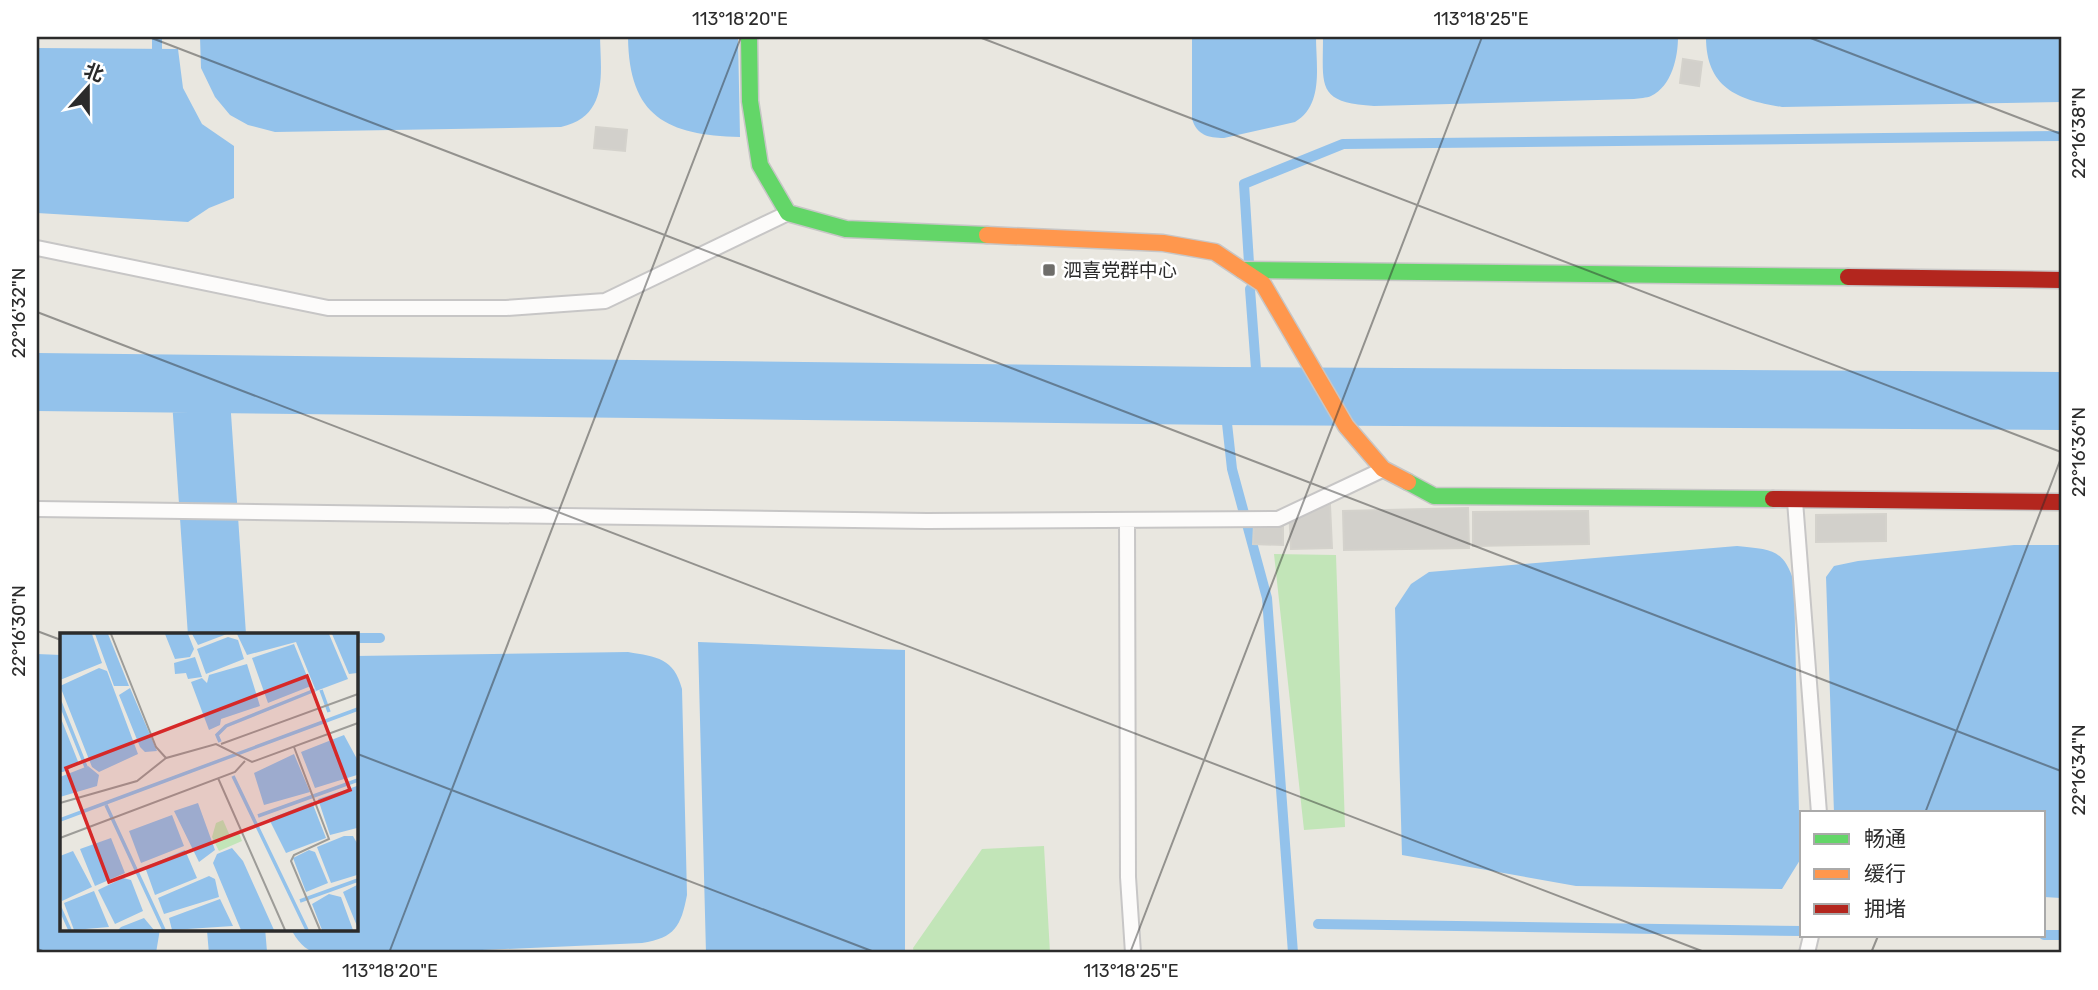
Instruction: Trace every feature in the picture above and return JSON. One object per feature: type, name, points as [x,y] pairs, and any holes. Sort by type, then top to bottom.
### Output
[{"type":"street","points":[[749,37],[750,101],[760,165],[788,213],[846,229],[1163,243],[1215,252],[1263,284],[1346,426],[1384,469],[1434,496],[2061,502]]},
{"type":"street","points":[[1242,270],[2061,280]]},
{"type":"lane","points":[[37,248],[328,308],[506,308],[605,301],[788,213]]},
{"type":"lane","points":[[37,509],[927,521],[1278,519],[1384,469]]},
{"type":"lane","points":[[1795,499],[1819,811]]},
{"type":"lane","points":[[1127,520],[1128,877],[1133,953]]},
{"type":"green space","points":[[1274,554],[1336,555],[1345,827],[1304,830]]},
{"type":"green space","points":[[1044,846],[1050,953],[914,953],[913,948],[982,849]]},
{"type":"water","points":[[200,37],[600,37],[600,80],[594,104],[587,114],[576,122],[561,127],[275,132],[248,125],[230,115],[215,97],[201,68]]},
{"type":"water","points":[[628,37],[738,37],[740,137],[692,132],[673,126],[657,116],[645,103],[636,86],[630,64]]},
{"type":"water","points":[[1192,37],[1316,37],[1317,72],[1311,106],[1295,122],[1224,138],[1204,134],[1197,129],[1192,119]]},
{"type":"water","points":[[1323,37],[1678,37],[1677,53],[1669,78],[1658,91],[1647,97],[1374,106],[1342,101],[1332,96],[1324,80]]},
{"type":"water","points":[[1706,37],[2061,37],[2061,102],[1782,107],[1739,95],[1718,80],[1707,54]]},
{"type":"water","points":[[37,48],[178,49],[183,88],[202,124],[234,146],[234,198],[209,208],[188,222],[37,213]]},
{"type":"water","points":[[2014,545],[2061,545],[2061,898],[2046,897],[2046,811],[1834,811],[1826,577],[1834,566],[1858,561]]},
{"type":"water","points":[[1737,546],[1774,552],[1785,562],[1794,582],[1800,860],[1782,889],[1576,886],[1402,855],[1395,608],[1411,584],[1429,572]]},
{"type":"water","points":[[698,642],[905,650],[905,953],[706,953]]},
{"type":"water","points":[[628,652],[656,658],[669,665],[679,679],[682,689],[687,895],[675,929],[662,938],[642,943],[414,953],[317,953],[301,944],[292,930],[357,930],[357,656]]},
{"type":"water","points":[[37,654],[60,655],[60,930],[160,930],[156,953],[37,953]]},
{"type":"building","points":[[1683,59],[1702,62],[1699,86],[1680,83]]},
{"type":"building","points":[[596,127],[627,130],[625,151],[594,148]]},
{"type":"building","points":[[1330,505],[1332,548],[1291,549],[1289,507]]},
{"type":"building","points":[[1468,508],[1469,548],[1344,550],[1343,511]]},
{"type":"building","points":[[1588,511],[1589,544],[1473,546],[1473,512]]},
{"type":"building","points":[[1886,514],[1886,541],[1816,542],[1816,515]]},
{"type":"building","points":[[1254,524],[1283,524],[1283,545],[1253,544]]},
{"type":"waterway","points":[[157,37],[157,58]]},
{"type":"waterway","points":[[1249,263],[1244,184],[1343,144],[2061,136]]},
{"type":"waterway","points":[[1250,289],[1256,369]]},
{"type":"waterway","points":[[37,382],[1224,396],[2061,401]]},
{"type":"waterway","points":[[1224,396],[1232,469],[1267,598],[1293,953]]},
{"type":"waterway","points":[[201,400],[217,633]]},
{"type":"waterway","points":[[357,638],[380,638]]},
{"type":"waterway","points":[[1318,924],[1800,931]]},
{"type":"waterway","points":[[236,930],[238,953]]},
{"type":"waterway","points":[[2046,935],[2061,935]]},
{"type":"traffic: fast","points":[[749,37],[750,101],[760,165],[788,213],[846,229],[987,235]]},
{"type":"traffic: fast","points":[[1242,270],[1848,277]]},
{"type":"traffic: fast","points":[[1408,482],[1434,496],[1773,499]]},
{"type":"traffic: slow","points":[[987,235],[1163,243],[1215,252],[1263,284],[1346,426],[1383,469],[1408,482]]},
{"type":"traffic: jam","points":[[1848,277],[2061,280]]},
{"type":"traffic: jam","points":[[1773,499],[2061,502]]},
{"type":"place","name":"泗喜党群中心","points":[[1049,270]]}]
